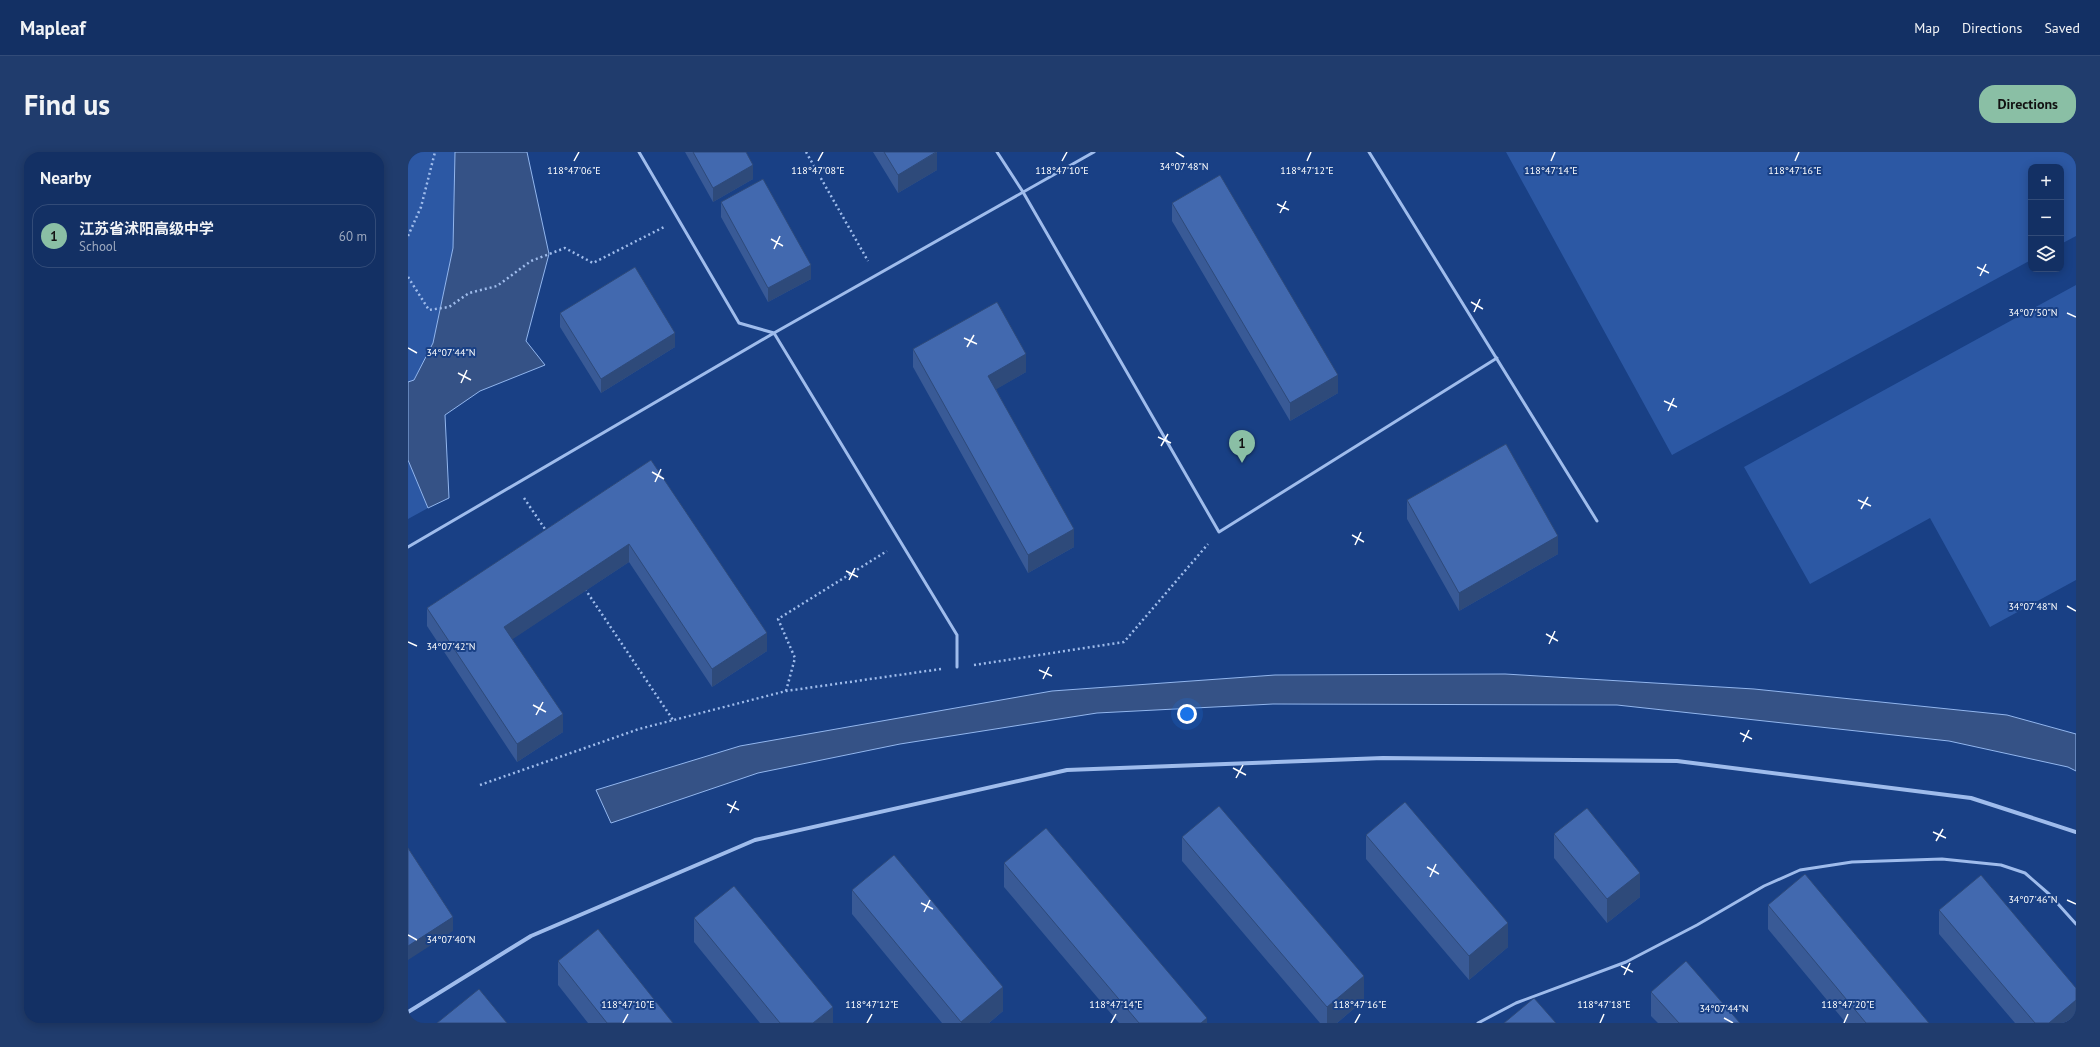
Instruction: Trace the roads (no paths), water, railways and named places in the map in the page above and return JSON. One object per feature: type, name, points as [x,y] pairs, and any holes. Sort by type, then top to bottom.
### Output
[{"type":"street","points":[[408,1012],[531,936],[755,840],[1067,770],[1383,758],[1677,761],[1971,798],[2076,832]]},
{"type":"lane","points":[[639,152],[739,323],[774,334],[957,635],[957,667]]},
{"type":"lane","points":[[997,152],[1023,192],[1219,532],[1497,358]]},
{"type":"lane","points":[[408,546],[774,334],[1094,152]]},
{"type":"lane","points":[[1369,152],[1598,521]]},
{"type":"lane","points":[[1478,1023],[1516,1004],[1626,962],[1697,925],[1764,886],[1800,870],[1852,862],[1942,859],[2001,865],[2025,873],[2049,894],[2076,924]]},
{"type":"place","name":"江苏省沭阳高级中学","points":[[1242,463]]}]
